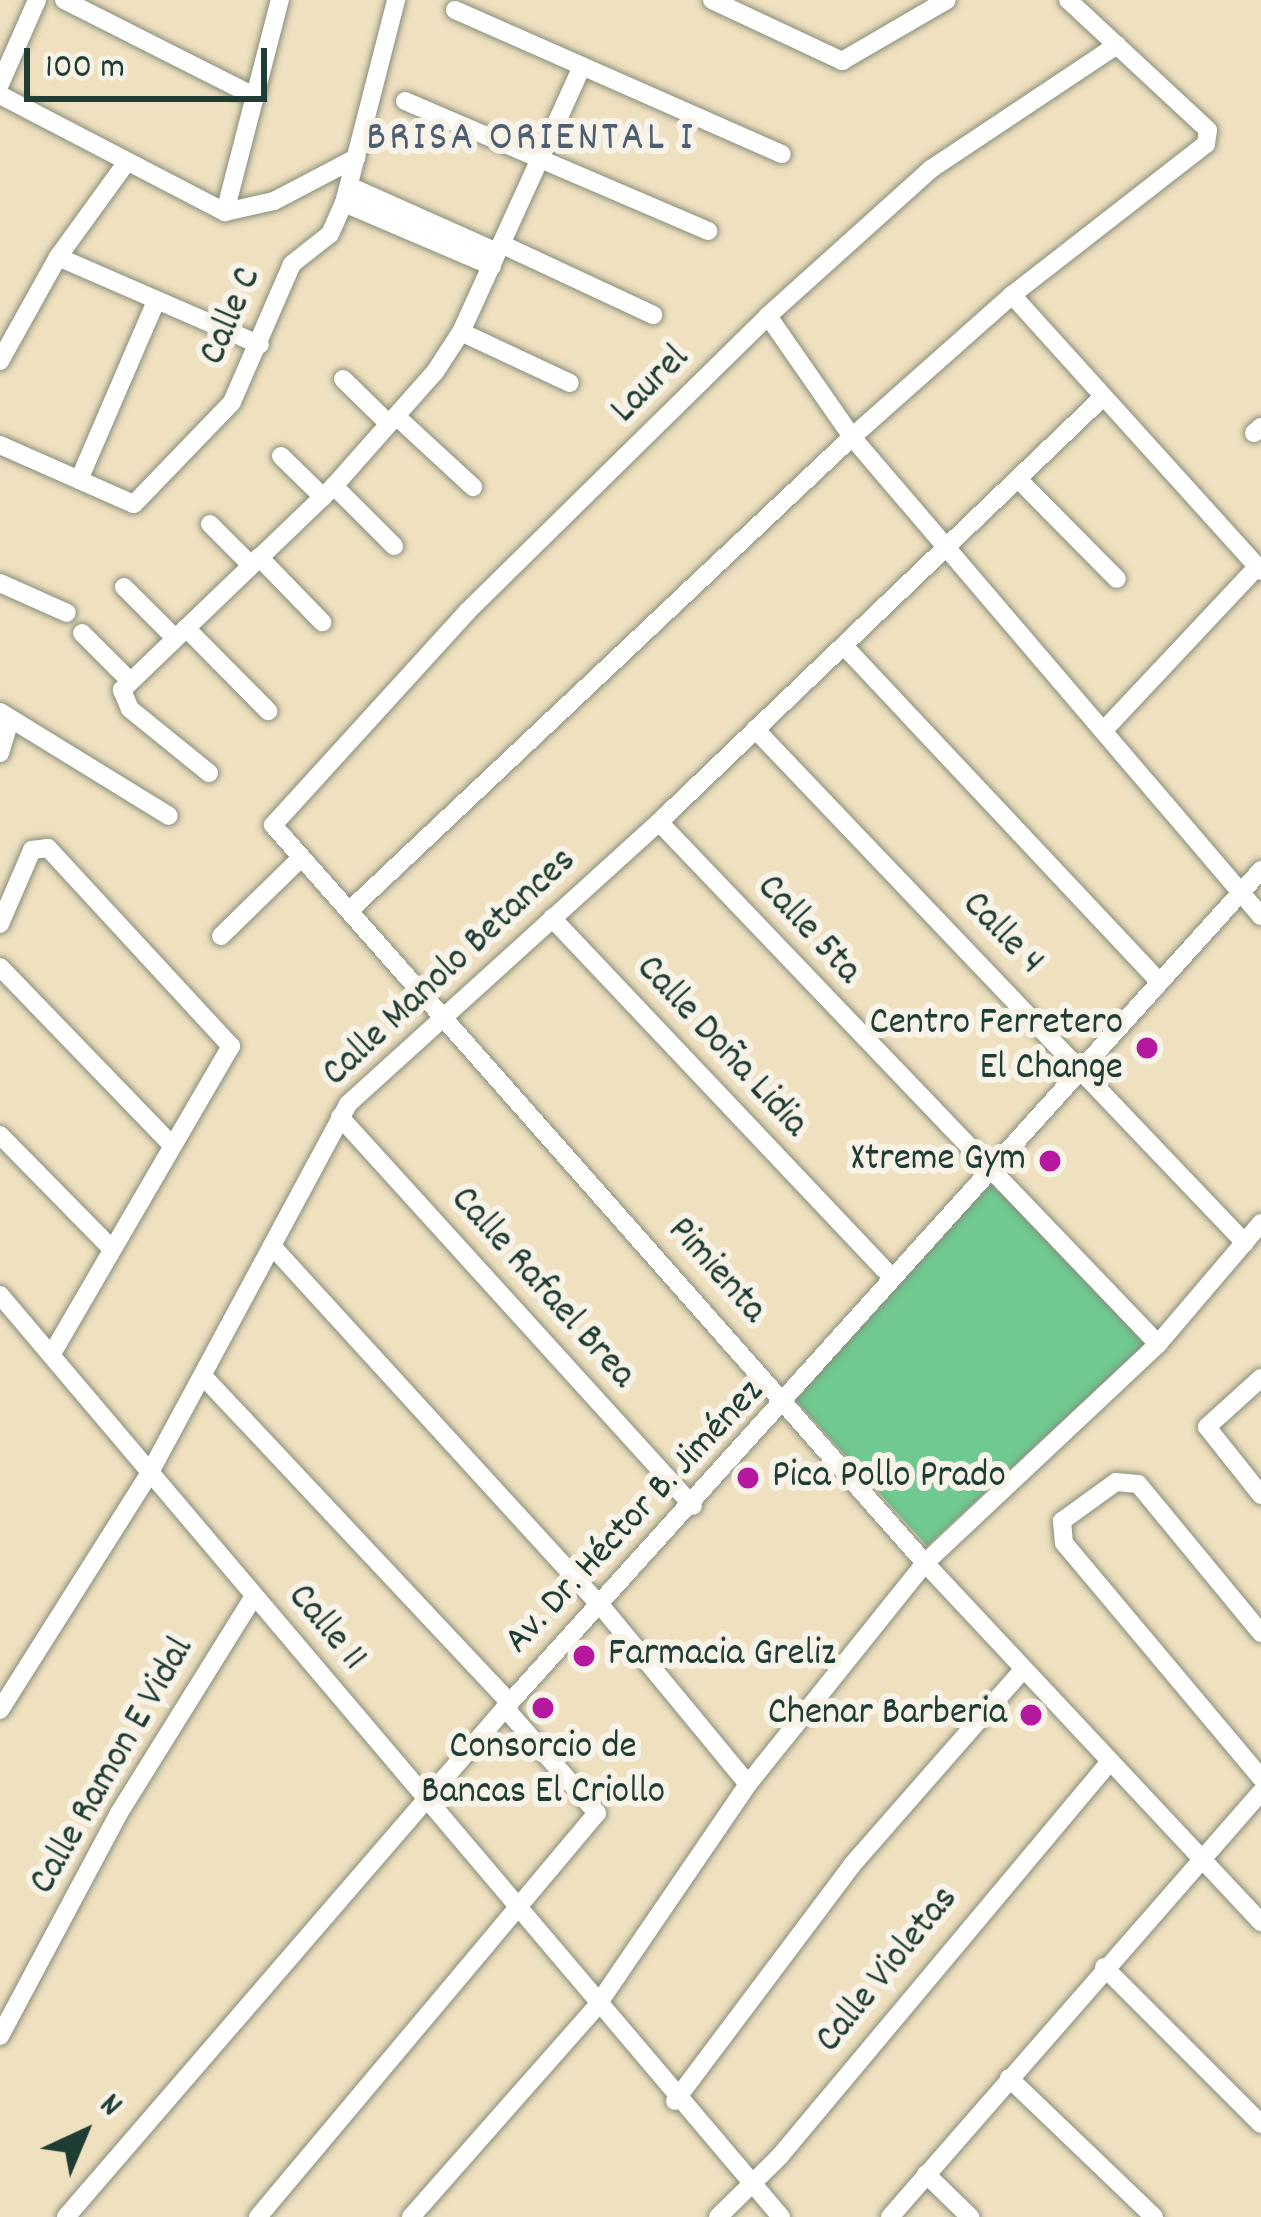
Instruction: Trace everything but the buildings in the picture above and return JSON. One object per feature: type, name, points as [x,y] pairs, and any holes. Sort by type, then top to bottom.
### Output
[{"type":"street","points":[[0,84],[37,0]]},
{"type":"street","points":[[64,0],[256,97]]},
{"type":"street","points":[[225,212],[280,0]]},
{"type":"street","name":"Calle C","points":[[79,480],[134,504],[232,402],[292,264],[330,234],[346,195],[395,0]]},
{"type":"street","points":[[712,0],[851,61],[946,0]]},
{"type":"street","points":[[350,911],[853,437],[1012,295],[1206,144],[1208,130],[1068,0]]},
{"type":"street","points":[[455,10],[782,154]]},
{"type":"street","name":"Laurel","points":[[275,821],[467,612],[768,316],[931,169],[1117,45]]},
{"type":"street","points":[[209,773],[130,709],[122,690],[328,491],[461,332],[582,66]]},
{"type":"street","points":[[0,95],[225,212],[274,201],[356,158]]},
{"type":"street","points":[[405,101],[708,231]]},
{"type":"street","points":[[0,361],[58,257],[125,163]]},
{"type":"street","points":[[346,195],[653,315]]},
{"type":"street","points":[[58,257],[260,345]]},
{"type":"street","points":[[1012,295],[1259,569],[1105,729]]},
{"type":"street","points":[[0,446],[79,480],[156,301]]},
{"type":"street","points":[[768,316],[853,437],[1261,916]]},
{"type":"street","points":[[461,332],[570,383]]},
{"type":"street","points":[[343,379],[472,488]]},
{"type":"street","name":"Calle Manolo Betances","points":[[0,1710],[149,1474],[340,1117],[845,647],[1103,397]]},
{"type":"street","points":[[281,456],[394,546]]},
{"type":"street","points":[[1019,480],[1117,579]]},
{"type":"street","points":[[210,524],[322,622]]},
{"type":"street","points":[[0,584],[67,613]]},
{"type":"street","points":[[124,587],[268,711]]},
{"type":"street","points":[[82,633],[130,682]]},
{"type":"street","points":[[845,647],[1159,981]]},
{"type":"street","points":[[0,753],[5,717],[51,738],[169,816]]},
{"type":"street","name":"Calle 4","points":[[755,729],[1082,1065],[1245,1243]]},
{"type":"street","name":"Pimienta","points":[[275,821],[301,859],[925,1563],[1196,1861],[1261,1922]]},
{"type":"street","name":"Calle 5ta","points":[[659,822],[1158,1344]]},
{"type":"street","points":[[0,924],[32,850],[48,848],[230,1040],[52,1354]]},
{"type":"street","points":[[220,936],[301,859]]},
{"type":"street","name":"Av. Dr. Héctor B. Jiménez","points":[[66,2217],[508,1706],[788,1404],[890,1276],[1261,870]]},
{"type":"street","name":"Calle Doña Lidia","points":[[552,918],[890,1276]]},
{"type":"street","points":[[0,968],[171,1144]]},
{"type":"street","name":"Calle Rafael Brea","points":[[340,1117],[693,1506]]},
{"type":"street","points":[[0,1135],[112,1249]]},
{"type":"street","points":[[411,2217],[596,2007],[748,1784],[925,1563],[1158,1344],[1261,1223]]},
{"type":"street","points":[[272,1246],[602,1606],[748,1784]]},
{"type":"street","name":"Calle 11","points":[[0,1295],[675,2101],[782,2217]]},
{"type":"street","points":[[203,1376],[598,1809],[258,2217]]},
{"type":"street","points":[[1261,1378],[1207,1427],[1261,1495]]},
{"type":"street","points":[[1261,1634],[1126,1478],[1058,1531],[1261,1778]]},
{"type":"street","name":"Calle Ramon E Vidal","points":[[0,2036],[119,1814],[254,1596]]},
{"type":"street","points":[[675,2101],[852,1864],[1022,1671]]},
{"type":"street","name":"Calle Violetas","points":[[718,2217],[1108,1764]]},
{"type":"street","points":[[890,2217],[1261,1792]]},
{"type":"street","points":[[1104,1967],[1261,2124]]},
{"type":"street","points":[[1009,2078],[1154,2217]]},
{"type":"street","points":[[926,2174],[970,2217]]},
{"type":"green space","points":[[989,1182],[1152,1338],[927,1546],[793,1397]]},
{"type":"place","name":"Centro Ferretero El Change","points":[[1147,1048]]},
{"type":"place","name":"Xtreme Gym","points":[[1050,1161]]},
{"type":"place","name":"Pica Pollo Prado","points":[[748,1478]]},
{"type":"place","name":"Farmacia Greliz","points":[[584,1656]]},
{"type":"place","name":"Consorcio de Bancas El Criollo","points":[[543,1708]]},
{"type":"place","name":"Chenar Barberia","points":[[1031,1715]]},
{"type":"district","name":"BRISA ORIENTAL I","points":[[531,140]]}]
